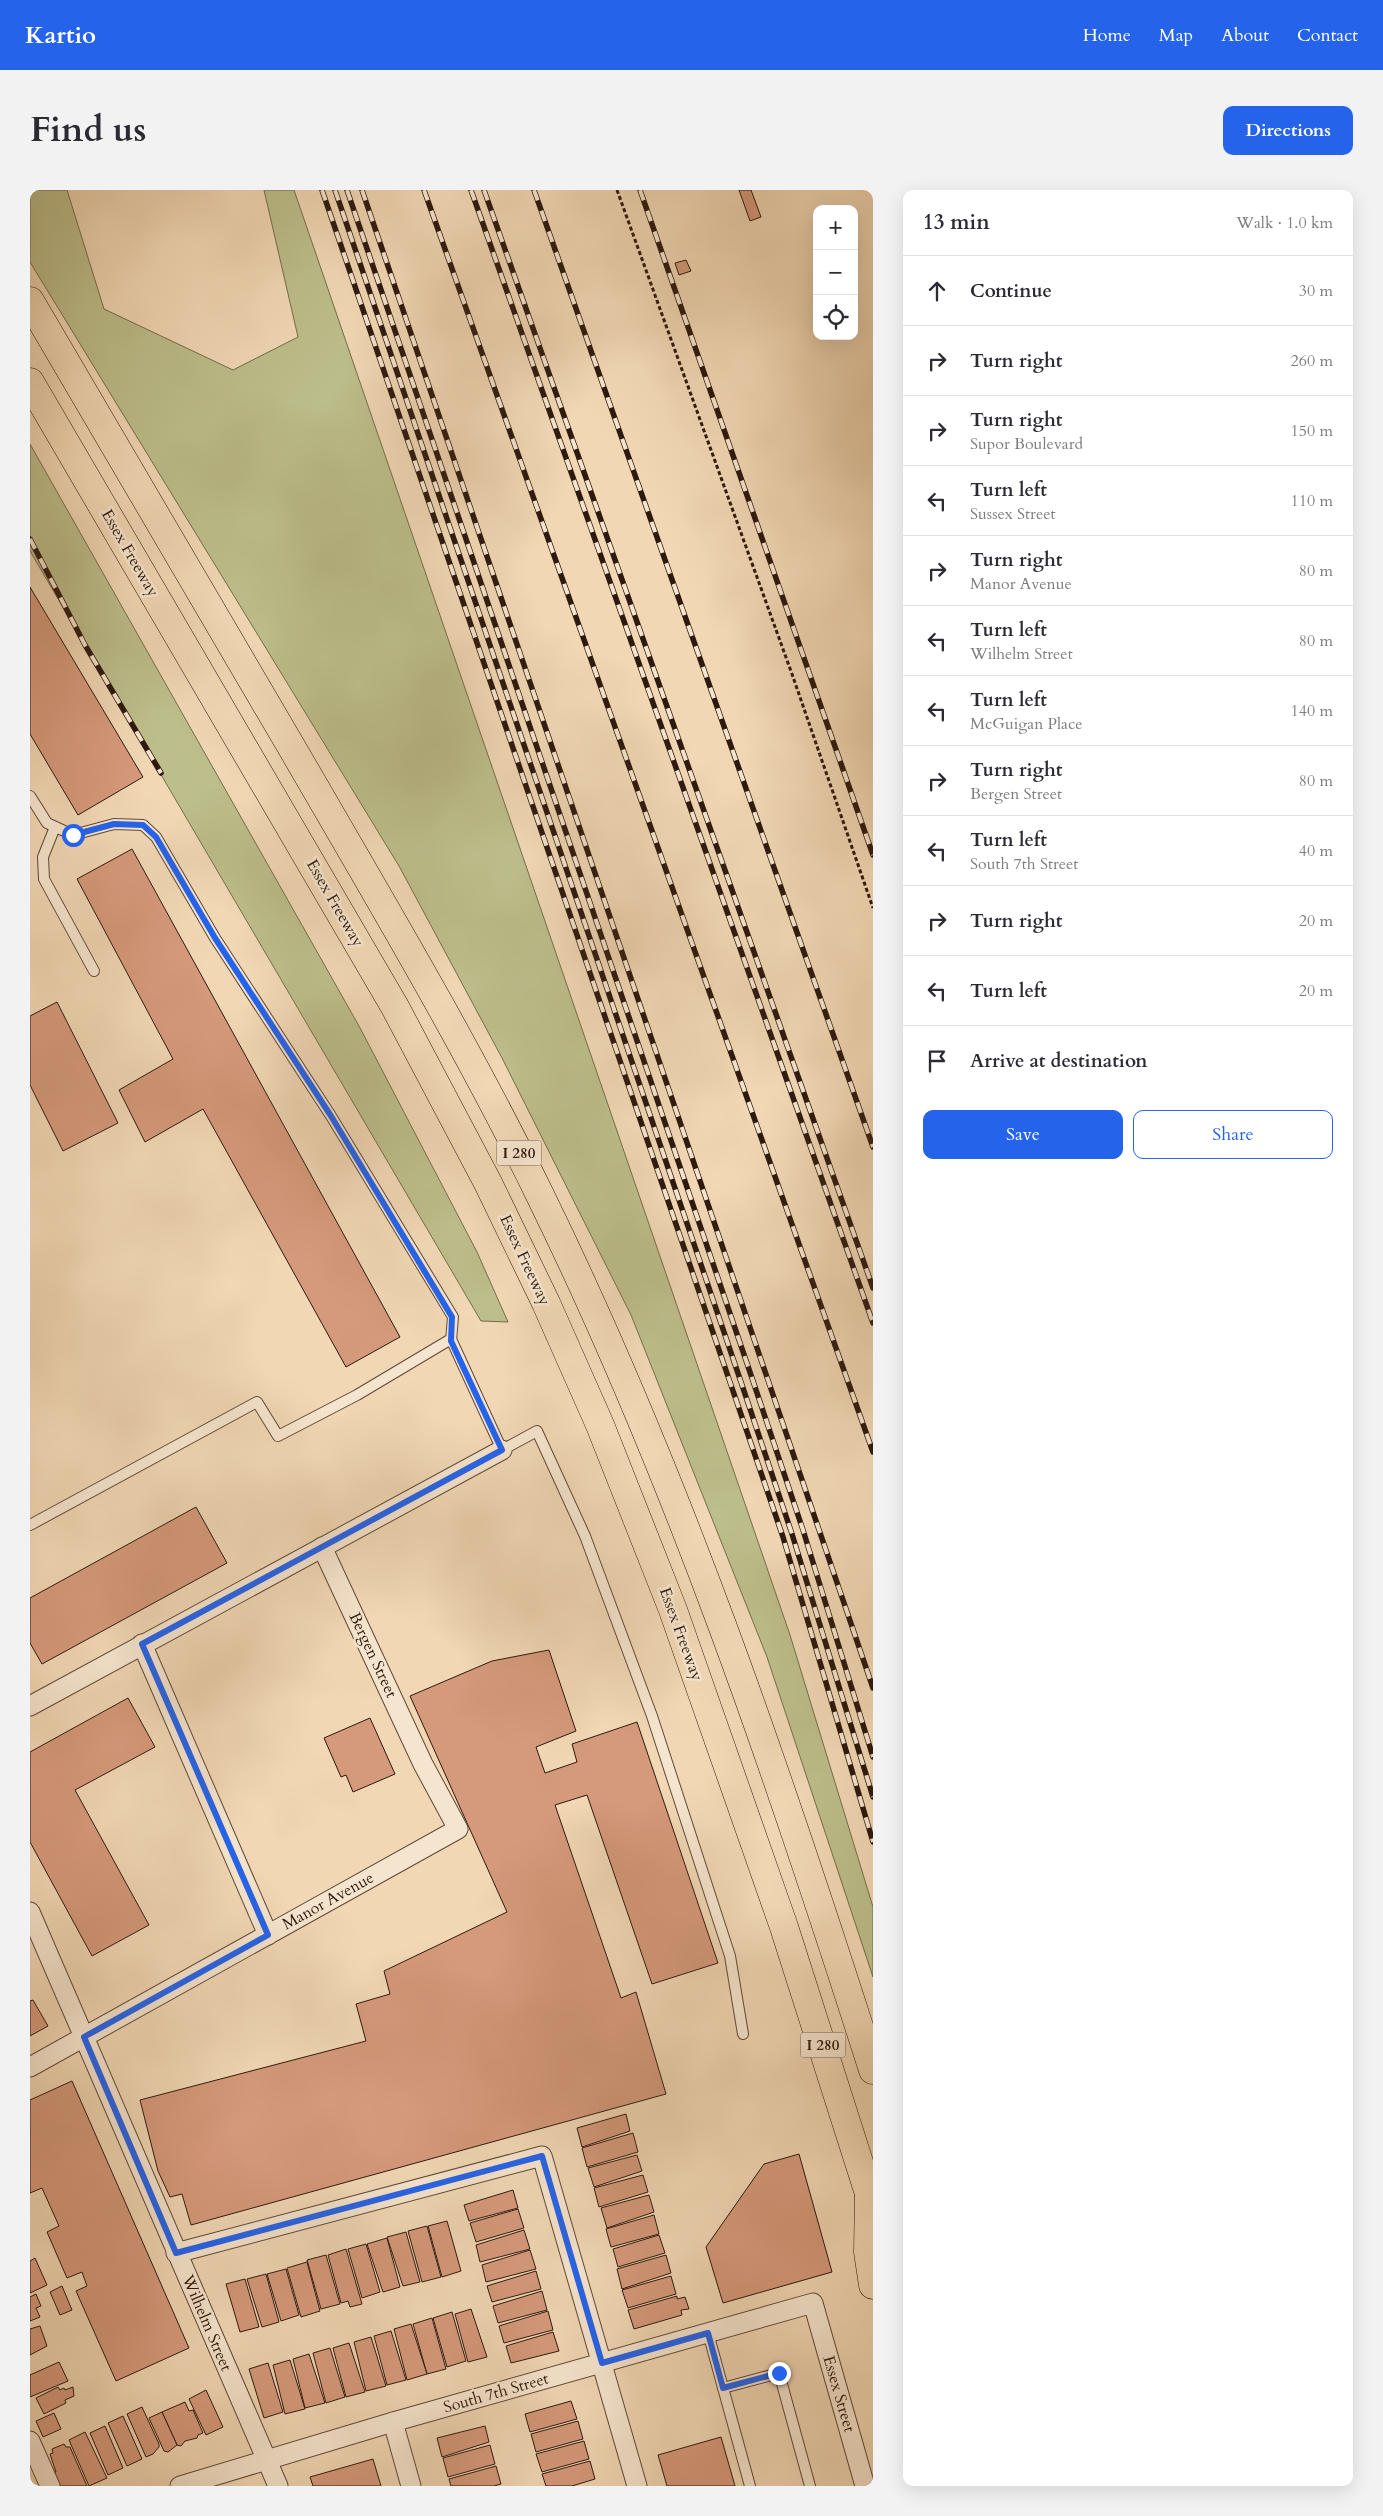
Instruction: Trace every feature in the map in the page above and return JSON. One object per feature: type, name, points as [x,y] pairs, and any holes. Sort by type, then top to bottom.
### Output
[{"type":"highway","name":"I 280","points":[[30,300],[417,963],[481,1080],[544,1203],[624,1377],[698,1560],[769,1758],[873,2070]]},
{"type":"highway","name":"Essex Freeway","points":[[30,382],[399,1015],[484,1174],[546,1303],[600,1425],[673,1610],[782,1919],[871,2199],[868,2252],[873,2285]]},
{"type":"street","points":[[30,1706],[502,1450]]},
{"type":"street","name":"Bergen Street","points":[[322,1547],[423,1764]]},
{"type":"street","points":[[142,1644],[268,1935]]},
{"type":"street","name":"Manor Avenue","points":[[30,2067],[458,1828],[423,1764]]},
{"type":"street","name":"Wilhelm Street","points":[[30,1912],[278,2486]]},
{"type":"street","points":[[176,2253],[542,2156],[637,2486]]},
{"type":"street","name":"South 7th Street","points":[[180,2486],[393,2422],[814,2303]]},
{"type":"street","name":"Essex Street","points":[[814,2303],[865,2486]]},
{"type":"street","points":[[393,2422],[411,2486]]},
{"type":"street","points":[[30,2440],[50,2486]]},
{"type":"lane","points":[[30,796],[47,823],[73,835],[114,824],[143,825],[156,837],[215,938],[331,1116],[452,1317],[451,1341],[502,1450],[537,1431],[585,1536],[652,1716],[730,1956],[743,2034]]},
{"type":"lane","points":[[56,827],[44,857],[44,879],[94,971]]},
{"type":"lane","points":[[30,1525],[257,1402],[278,1436],[358,1395],[451,1339],[451,1341]]},
{"type":"lane","points":[[708,2333],[750,2486]]},
{"type":"lane","points":[[723,2388],[779,2373],[810,2486]]},
{"type":"path","points":[[617,190],[792,674],[873,908]]},
{"type":"green space","points":[[30,190],[67,190],[104,309],[233,370],[298,337],[264,190],[294,190],[790,1635],[873,1907],[873,1977],[767,1657],[631,1315],[502,1058],[399,866],[30,262]]},
{"type":"green space","points":[[30,444],[359,1026],[477,1252],[508,1322],[481,1321],[30,551]]},
{"type":"building","points":[[739,190],[751,190],[761,217],[750,221]]},
{"type":"building","points":[[686,260],[691,271],[679,275],[675,263]]},
{"type":"building","points":[[30,587],[143,777],[78,815],[30,734]]},
{"type":"building","points":[[132,849],[400,1337],[346,1367],[203,1109],[145,1142],[119,1090],[173,1059],[77,879]]},
{"type":"building","points":[[57,1002],[118,1123],[63,1151],[30,1085],[30,1016]]},
{"type":"building","points":[[196,1507],[227,1563],[42,1664],[30,1643],[30,1598]]},
{"type":"building","points":[[549,1650],[576,1731],[536,1747],[545,1773],[577,1762],[572,1744],[637,1722],[718,1963],[652,1984],[587,1795],[555,1805],[621,1998],[636,1992],[666,2094],[191,2225],[182,2194],[170,2197],[158,2171],[140,2100],[366,2041],[356,2004],[390,1994],[384,1971],[507,1912],[410,1696],[492,1661]]},
{"type":"building","points":[[128,1698],[155,1747],[75,1790],[149,1925],[92,1956],[30,1842],[30,1752]]},
{"type":"building","points":[[370,1718],[395,1774],[353,1792],[346,1775],[341,1777],[324,1738]]},
{"type":"building","points":[[33,2000],[48,2026],[30,2036],[30,2001]]},
{"type":"building","points":[[72,2081],[189,2348],[116,2381],[76,2291],[87,2286],[82,2272],[67,2278],[47,2232],[59,2226],[42,2188],[30,2193],[30,2100]]},
{"type":"building","points":[[626,2114],[630,2131],[582,2147],[577,2128]]},
{"type":"building","points":[[633,2133],[638,2152],[587,2167],[582,2148]]},
{"type":"building","points":[[799,2154],[832,2272],[723,2303],[706,2247],[764,2164]]},
{"type":"building","points":[[637,2155],[642,2171],[594,2187],[588,2168]]},
{"type":"building","points":[[643,2175],[648,2192],[599,2207],[594,2188]]},
{"type":"building","points":[[513,2190],[518,2208],[469,2221],[464,2205]]},
{"type":"building","points":[[649,2195],[654,2212],[607,2228],[601,2208]]},
{"type":"building","points":[[518,2209],[524,2228],[476,2242],[470,2223]]},
{"type":"building","points":[[654,2215],[659,2234],[611,2247],[606,2229]]},
{"type":"building","points":[[447,2221],[461,2271],[442,2277],[428,2226]]},
{"type":"building","points":[[427,2226],[441,2277],[422,2282],[408,2231]]},
{"type":"building","points":[[524,2230],[530,2249],[480,2262],[476,2245]]},
{"type":"building","points":[[406,2232],[420,2282],[403,2286],[387,2237]]},
{"type":"building","points":[[659,2235],[665,2253],[618,2267],[613,2249]]},
{"type":"building","points":[[387,2238],[400,2287],[383,2292],[367,2244]]},
{"type":"building","points":[[366,2244],[380,2292],[362,2298],[348,2249]]},
{"type":"building","points":[[346,2249],[362,2304],[350,2307],[348,2301],[341,2303],[328,2255]]},
{"type":"building","points":[[530,2250],[536,2269],[486,2282],[482,2265]]},
{"type":"building","points":[[326,2255],[340,2304],[321,2309],[307,2260]]},
{"type":"building","points":[[666,2255],[671,2273],[622,2289],[617,2269]]},
{"type":"building","points":[[35,2258],[47,2285],[30,2293],[30,2261]]},
{"type":"building","points":[[307,2262],[320,2311],[301,2317],[287,2268]]},
{"type":"building","points":[[286,2269],[299,2315],[281,2321],[267,2274]]},
{"type":"building","points":[[536,2271],[541,2289],[492,2302],[487,2286]]},
{"type":"building","points":[[266,2274],[279,2322],[262,2327],[247,2279]]},
{"type":"building","points":[[671,2276],[676,2294],[628,2308],[622,2290]]},
{"type":"building","points":[[245,2279],[259,2327],[240,2332],[226,2284]]},
{"type":"building","points":[[62,2286],[72,2310],[60,2315],[50,2292]]},
{"type":"building","points":[[542,2291],[547,2310],[498,2323],[493,2306]]},
{"type":"building","points":[[36,2294],[41,2306],[36,2308],[40,2317],[30,2321],[30,2297]]},
{"type":"building","points":[[677,2296],[677,2299],[685,2297],[689,2309],[681,2310],[682,2315],[634,2329],[628,2310]]},
{"type":"building","points":[[471,2309],[487,2357],[468,2362],[455,2314]]},
{"type":"building","points":[[548,2311],[553,2330],[504,2343],[499,2326]]},
{"type":"building","points":[[452,2312],[466,2361],[447,2367],[433,2318]]},
{"type":"building","points":[[432,2318],[446,2369],[427,2374],[413,2324]]},
{"type":"building","points":[[411,2324],[427,2374],[407,2380],[394,2329]]},
{"type":"building","points":[[40,2326],[47,2346],[30,2355],[30,2329]]},
{"type":"building","points":[[391,2331],[406,2380],[387,2385],[374,2336]]},
{"type":"building","points":[[553,2332],[559,2351],[511,2363],[506,2346]]},
{"type":"building","points":[[371,2337],[386,2386],[366,2391],[354,2342]]},
{"type":"building","points":[[349,2343],[365,2392],[346,2397],[333,2348]]},
{"type":"building","points":[[330,2348],[345,2397],[326,2403],[313,2353]]},
{"type":"building","points":[[309,2354],[325,2403],[305,2408],[293,2359]]},
{"type":"building","points":[[290,2360],[305,2409],[285,2414],[273,2365]]},
{"type":"building","points":[[59,2362],[68,2381],[30,2397],[30,2375]]},
{"type":"building","points":[[268,2363],[283,2412],[264,2418],[249,2369]]},
{"type":"building","points":[[58,2387],[60,2390],[64,2388],[65,2390],[73,2387],[74,2396],[65,2400],[66,2403],[44,2414],[36,2398]]},
{"type":"building","points":[[206,2390],[223,2427],[206,2435],[189,2399]]},
{"type":"building","points":[[571,2401],[577,2419],[530,2432],[525,2414]]},
{"type":"building","points":[[185,2402],[189,2411],[193,2410],[203,2433],[198,2435],[197,2438],[185,2441],[181,2446],[177,2445],[162,2412]]},
{"type":"building","points":[[142,2407],[159,2444],[159,2447],[153,2454],[146,2457],[127,2414]]},
{"type":"building","points":[[162,2412],[177,2445],[168,2452],[164,2451],[149,2418]]},
{"type":"building","points":[[54,2413],[61,2429],[43,2437],[36,2421]]},
{"type":"building","points":[[123,2416],[142,2459],[127,2466],[108,2423]]},
{"type":"building","points":[[578,2421],[583,2439],[536,2452],[531,2434]]},
{"type":"building","points":[[105,2426],[123,2468],[108,2475],[90,2433]]},
{"type":"building","points":[[485,2426],[489,2442],[442,2457],[437,2438]]},
{"type":"building","points":[[85,2432],[107,2478],[89,2486],[69,2440]]},
{"type":"building","points":[[721,2437],[735,2486],[667,2486],[658,2455]]},
{"type":"building","points":[[584,2441],[589,2459],[542,2472],[536,2454]]},
{"type":"building","points":[[64,2444],[66,2447],[70,2447],[87,2486],[60,2486],[54,2473],[56,2472],[50,2454],[53,2453],[52,2449]]},
{"type":"building","points":[[490,2445],[495,2464],[448,2477],[443,2458]]},
{"type":"building","points":[[373,2459],[381,2486],[313,2486],[310,2477]]},
{"type":"building","points":[[590,2461],[595,2479],[572,2486],[546,2486],[542,2474]]},
{"type":"building","points":[[496,2466],[501,2484],[494,2486],[451,2486],[449,2479]]},
{"type":"railway","points":[[322,190],[783,1537],[873,1842]]},
{"type":"railway","points":[[335,190],[792,1534],[873,1797]]},
{"type":"railway","points":[[347,190],[752,1378],[803,1530],[873,1757]]},
{"type":"railway","points":[[362,190],[873,1688]]},
{"type":"railway","points":[[424,190],[873,1452]]},
{"type":"railway","points":[[471,190],[873,1323]]},
{"type":"railway","points":[[484,190],[873,1288]]},
{"type":"railway","points":[[534,190],[873,1147]]},
{"type":"railway","points":[[640,190],[873,855]]},
{"type":"railway","points":[[30,539],[85,645],[161,773]]},
{"type":"route","points":[[73,835],[114,824],[143,825],[156,837],[215,938],[331,1116],[452,1317],[451,1341],[502,1450],[142,1644],[268,1935],[84,2037],[176,2253],[542,2156],[602,2363],[708,2333],[723,2388],[779,2373]]}]
